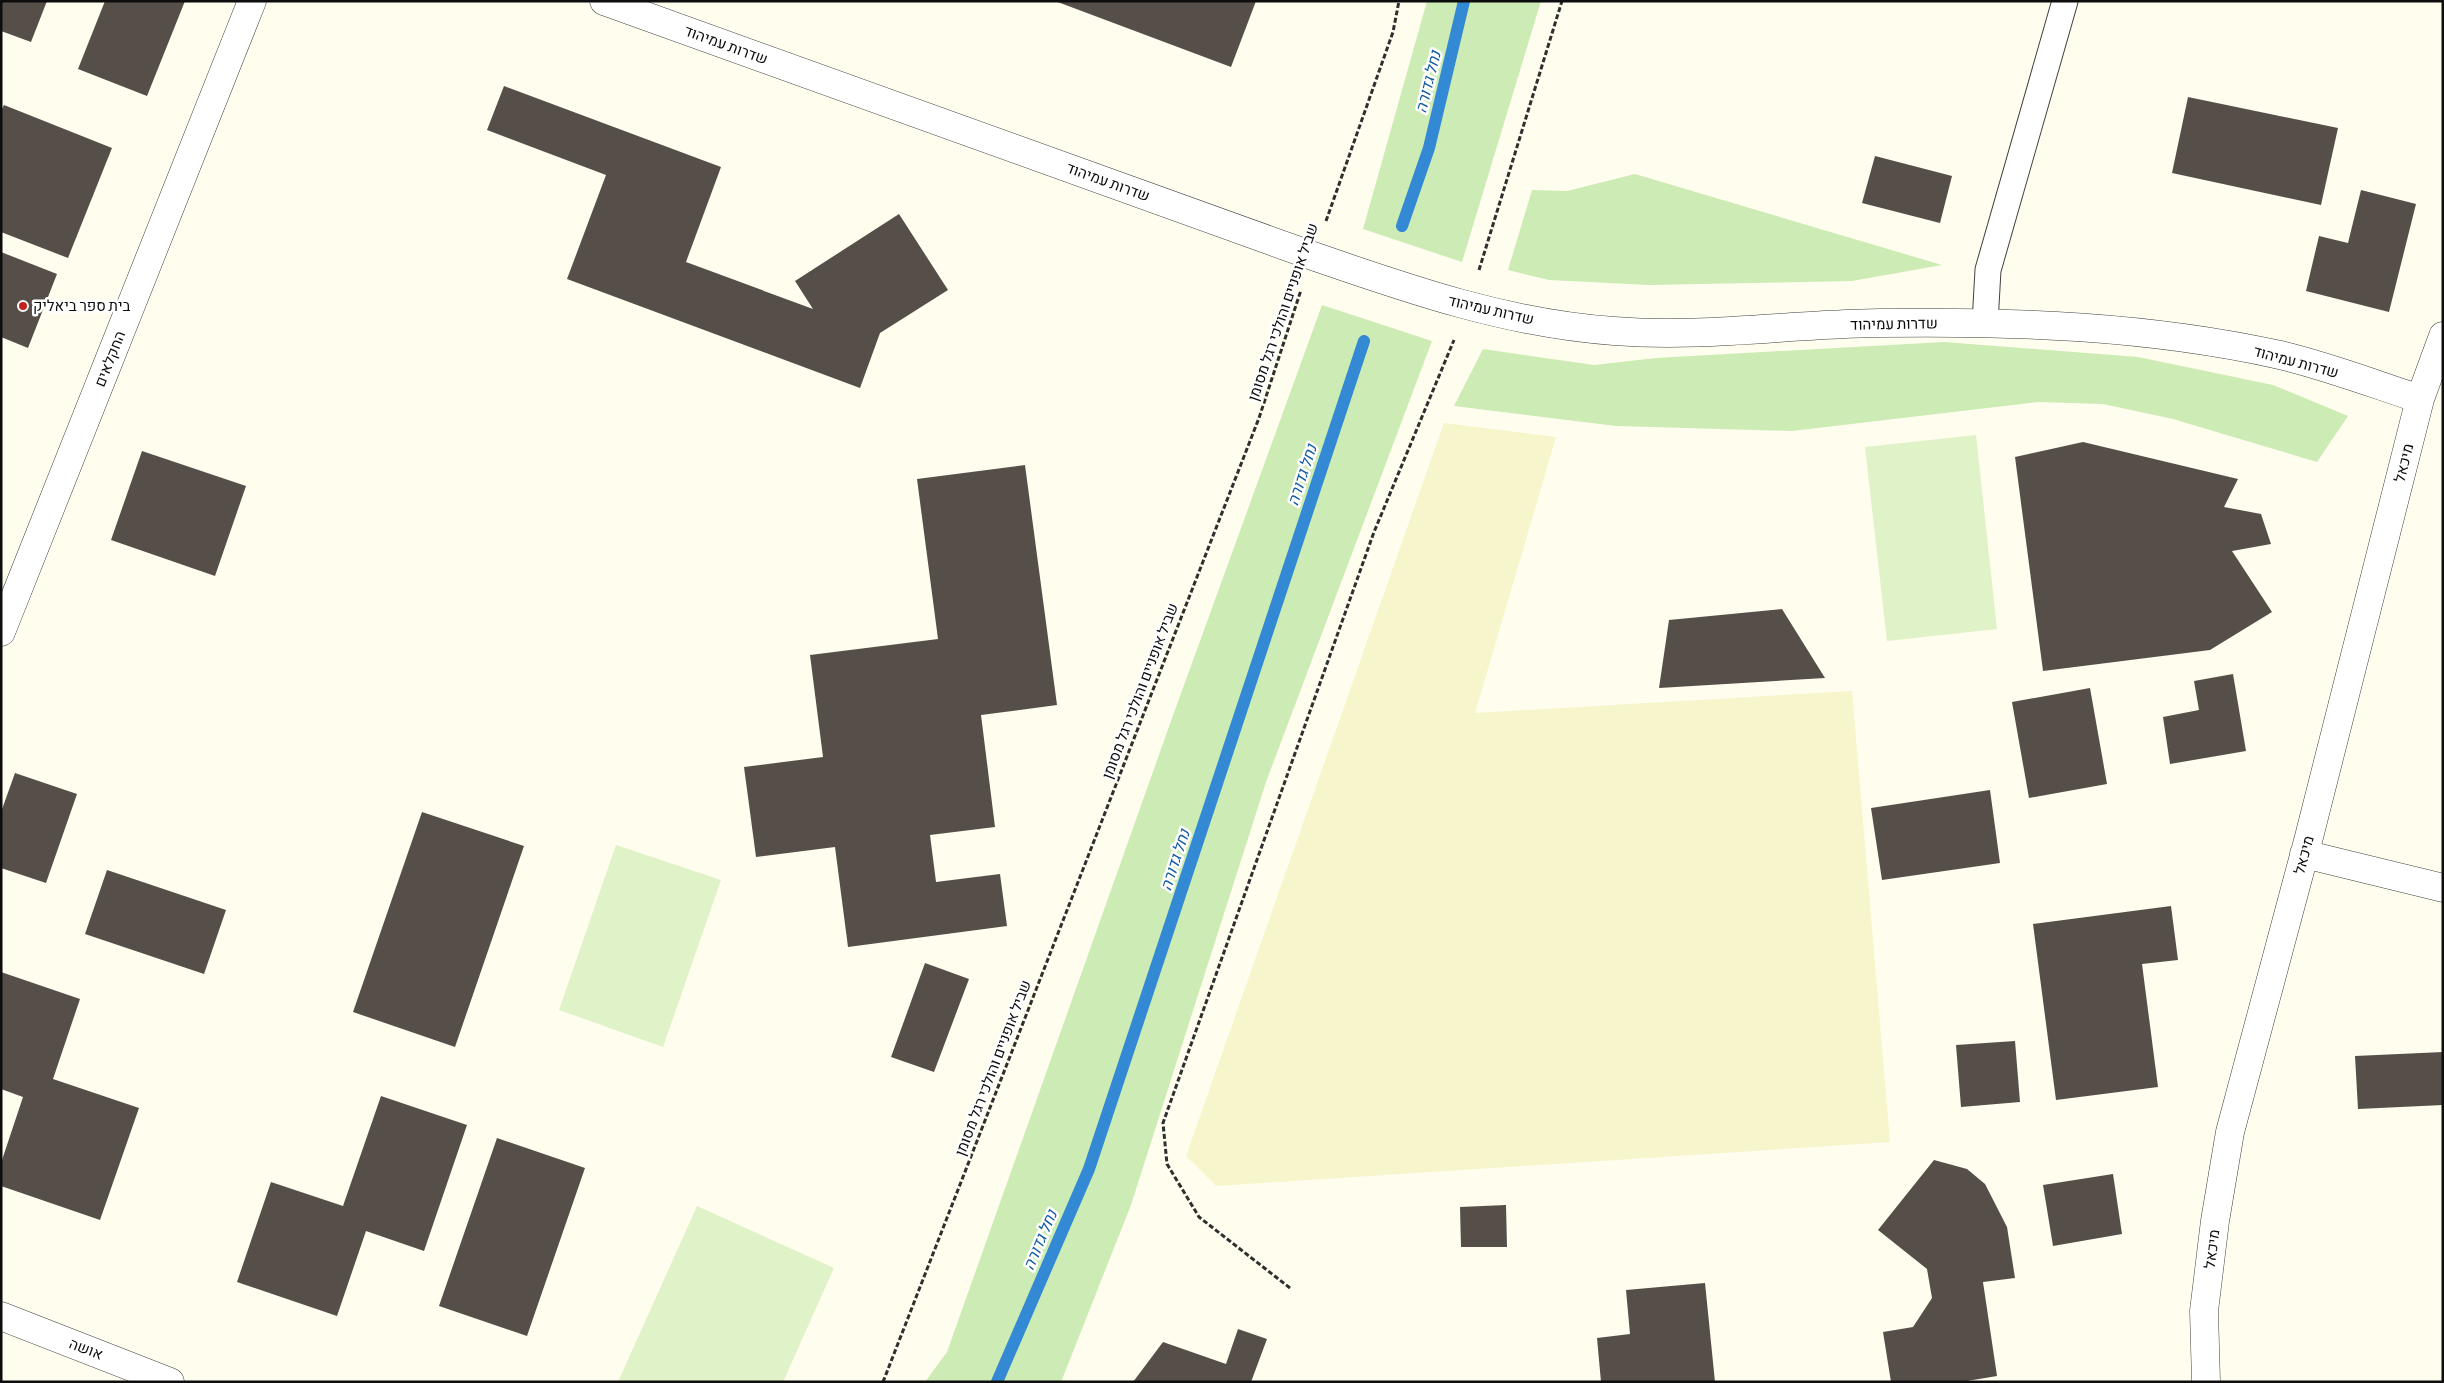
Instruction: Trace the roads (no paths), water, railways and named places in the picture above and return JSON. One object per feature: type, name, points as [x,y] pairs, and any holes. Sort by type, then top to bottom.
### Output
[{"type":"street","name":"החקלאים","points":[[1,632],[252,1]]},
{"type":"street","name":"שדרות עמיהוד","points":[[604,1],[1313,256],[1468,306],[1512,317],[1614,332],[1681,333],[1877,323],[1985,323],[2057,326],[2227,345],[2283,356],[2420,399]]},
{"type":"street","name":"מיכאל","points":[[2206,1382],[2204,1311],[2215,1221],[2230,1132],[2304,854],[2420,399],[2443,336]]},
{"type":"street","points":[[2304,854],[2443,888]]},
{"type":"street","name":"אושה","points":[[1,1316],[170,1382]]},
{"type":"lane","points":[[1985,323],[1988,270],[2065,1]]},
{"type":"waterway","name":"נחל גדורה","points":[[1402,226],[1429,148],[1464,1]]},
{"type":"waterway","name":"נחל גדורה","points":[[997,1382],[1089,1169],[1364,341]]},
{"type":"place","name":"בית ספר ביאליק","points":[[23,306]]}]
